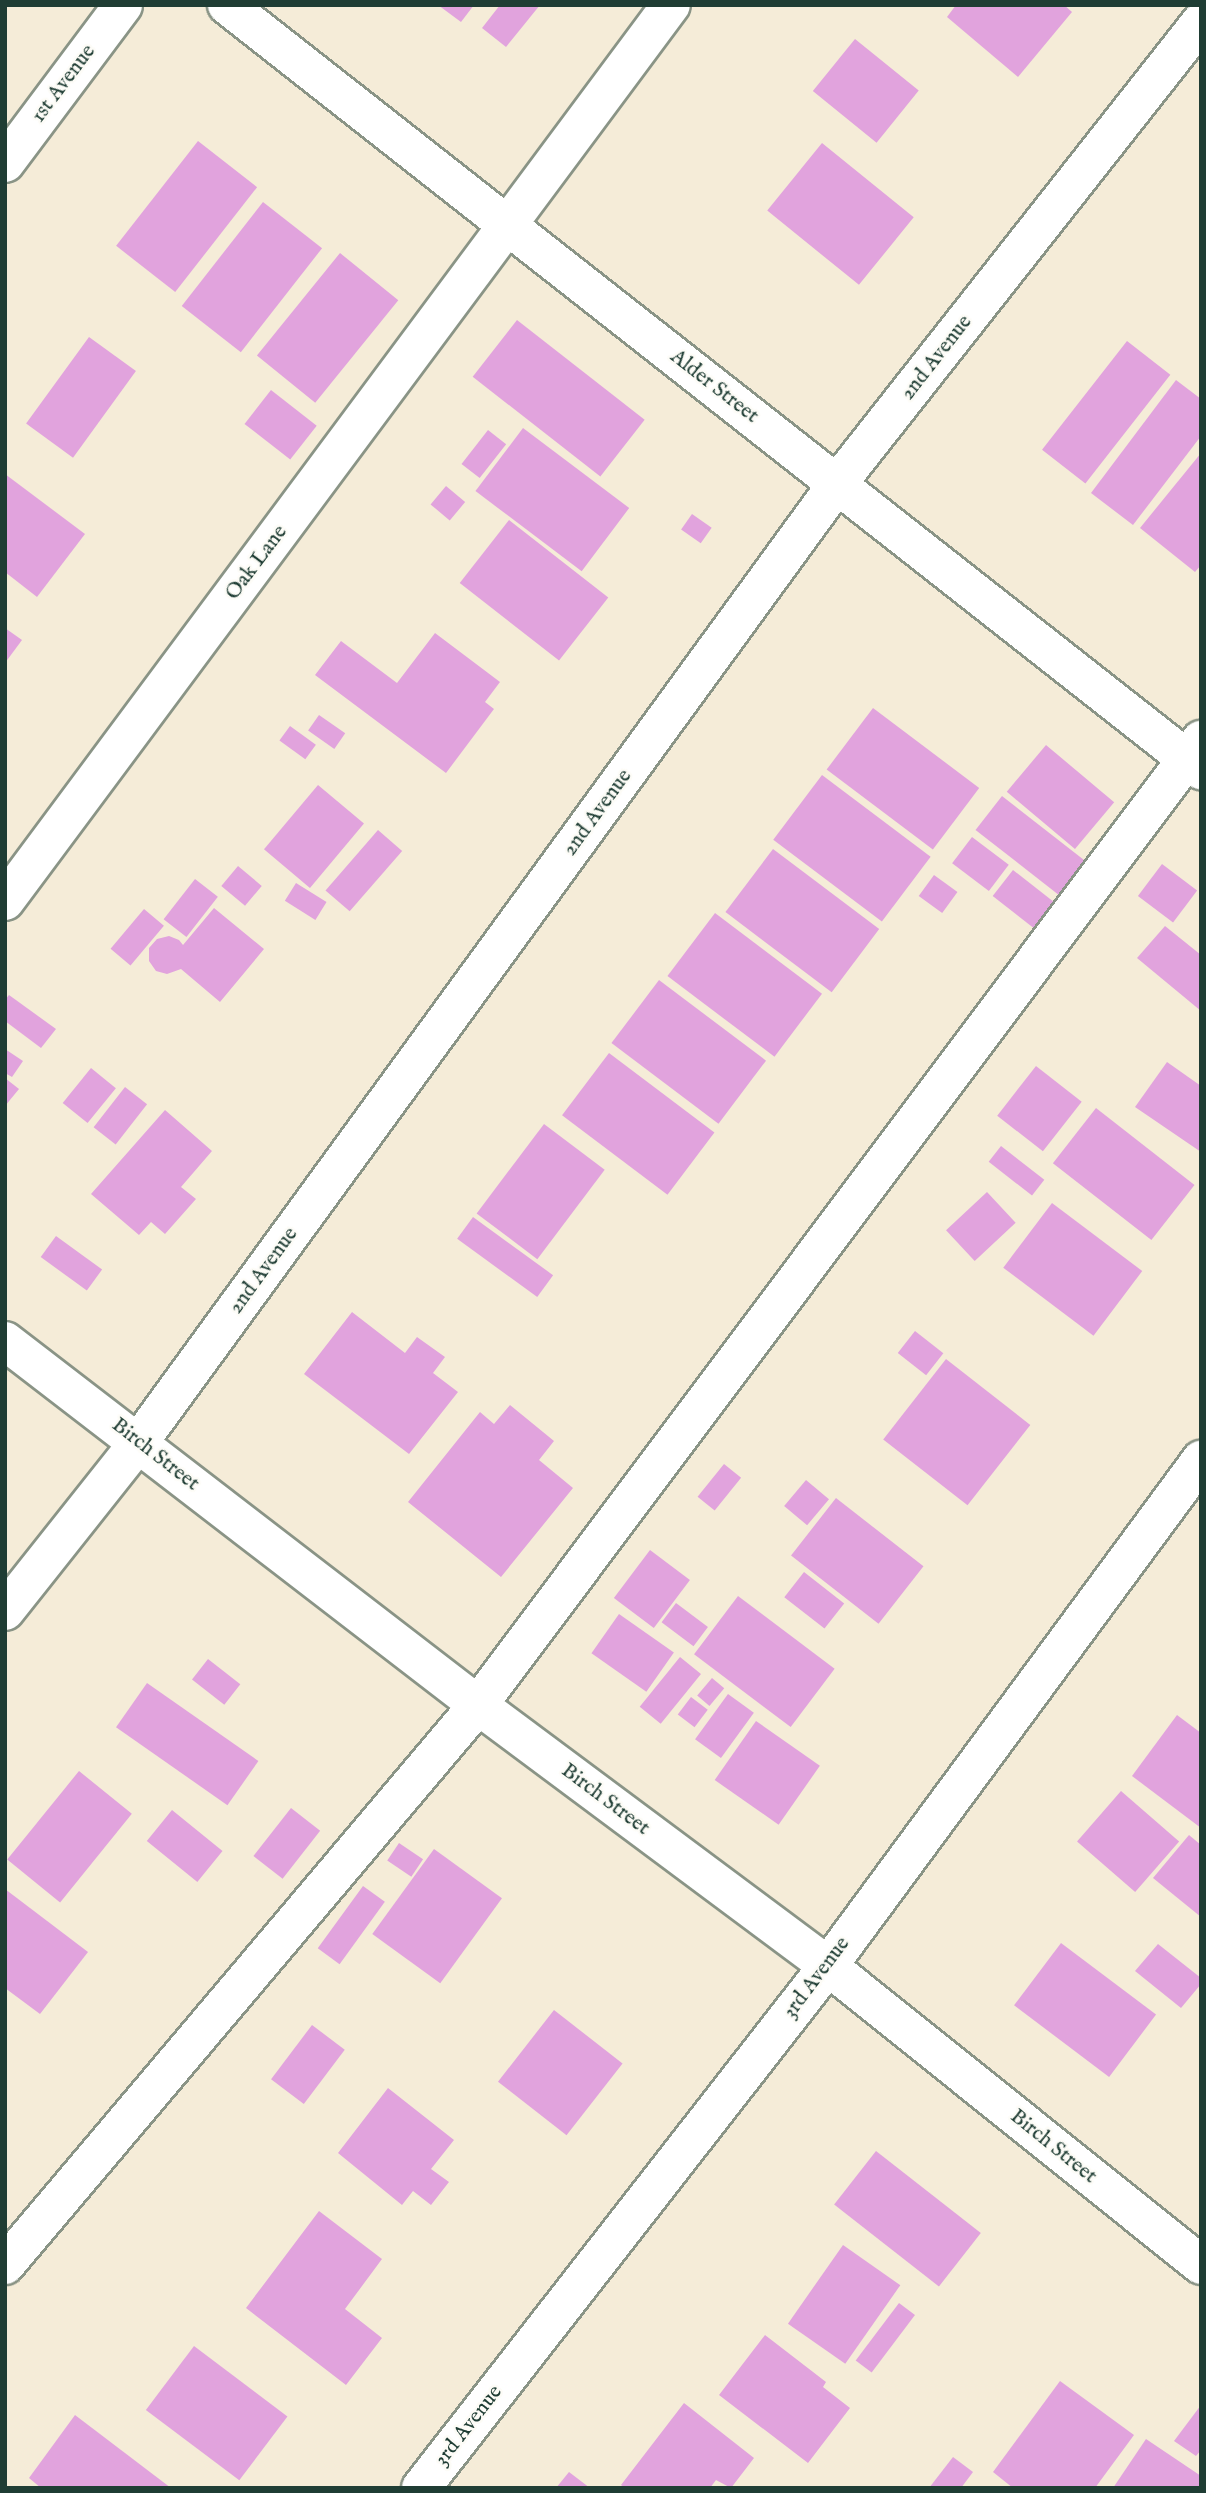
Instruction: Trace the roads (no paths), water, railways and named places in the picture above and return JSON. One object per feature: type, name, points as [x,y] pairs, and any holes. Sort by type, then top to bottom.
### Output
[{"type":"street","name":"1st Avenue","points":[[5,163],[123,5]]},
{"type":"street","name":"Alder Street","points":[[227,5],[837,484],[1196,756]]},
{"type":"street","name":"Oak Lane","points":[[5,901],[671,5]]},
{"type":"street","name":"2nd Avenue","points":[[5,1611],[139,1442],[837,484],[1201,22]]},
{"type":"street","points":[[5,2265],[478,1705],[1196,756]]},
{"type":"street","name":"Birch Street","points":[[5,1341],[478,1705],[828,1966],[1201,2265]]},
{"type":"street","name":"3rd Avenue","points":[[421,2488],[828,1966],[1201,1460]]}]
